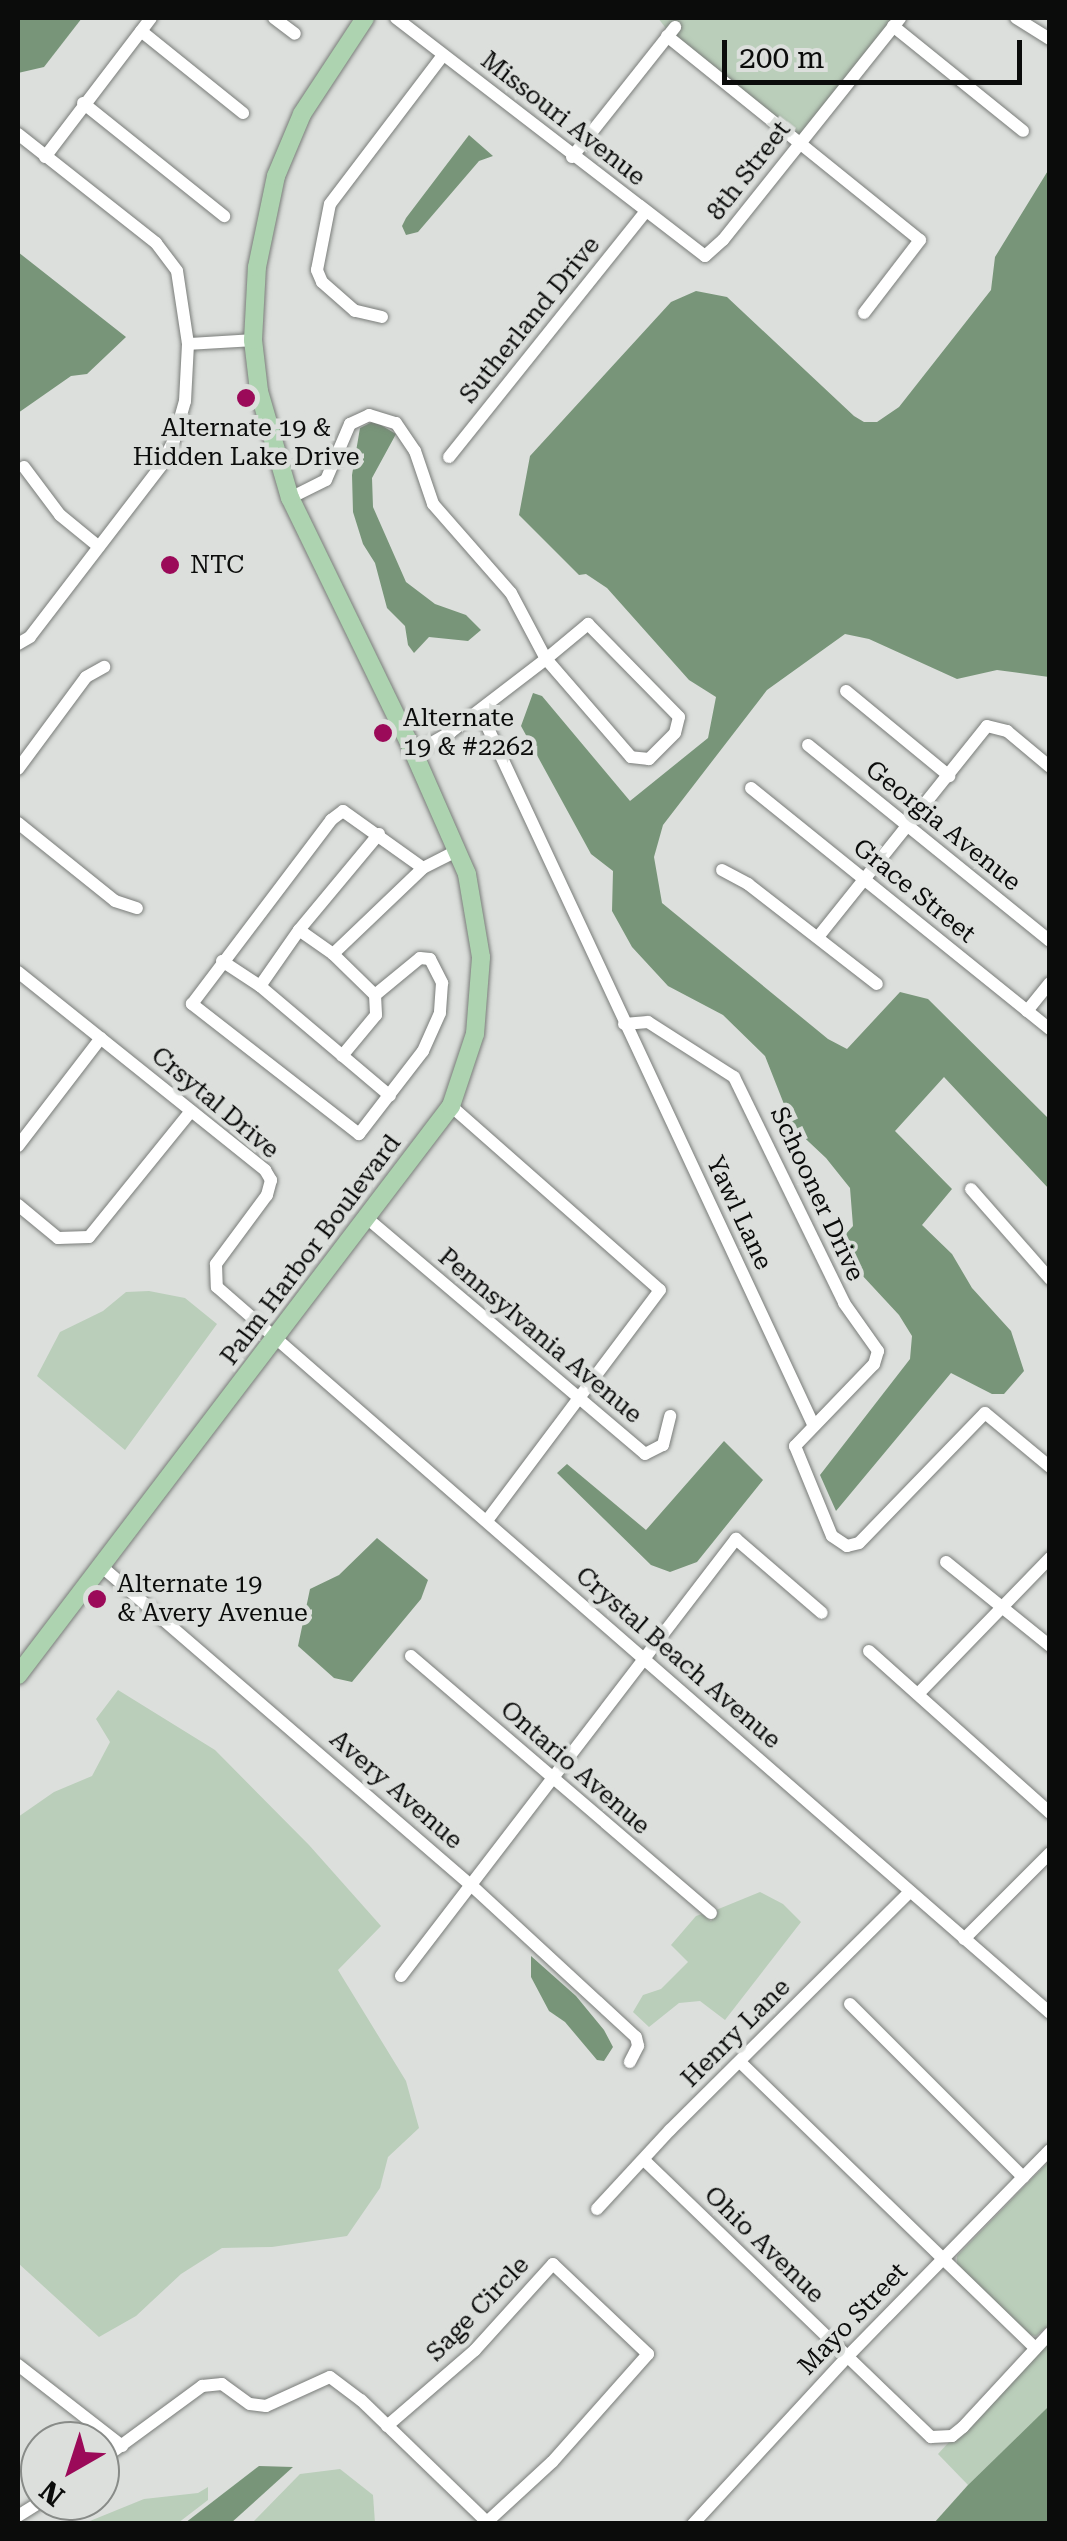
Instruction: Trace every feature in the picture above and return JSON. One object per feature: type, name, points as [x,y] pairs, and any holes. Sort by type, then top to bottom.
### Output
[{"type":"main road","points":[[365,18],[320,82],[282,160],[261,240],[253,340],[259,391],[290,498],[414,753]]},
{"type":"main road","name":"Palm Harbor Boulevard","points":[[18,1674],[451,1106],[475,1034],[481,984],[480,934],[458,850],[414,753]]},
{"type":"street","points":[[45,157],[151,18]]},
{"type":"street","points":[[274,18],[295,34]]},
{"type":"street","name":"Missouri Avenue","points":[[396,18],[705,256]]},
{"type":"street","points":[[1016,18],[1050,39]]},
{"type":"street","points":[[896,22],[1024,131]]},
{"type":"street","name":"8th Street","points":[[705,256],[723,240],[896,22]]},
{"type":"street","points":[[140,31],[242,112]]},
{"type":"street","points":[[572,157],[671,32],[798,144],[920,240],[864,313]]},
{"type":"street","points":[[382,318],[354,311],[322,282],[318,270],[330,204],[443,55]]},
{"type":"street","points":[[83,104],[224,216]]},
{"type":"street","points":[[18,134],[156,243],[177,271],[188,344],[185,401],[174,440],[161,466],[30,638],[18,644]]},
{"type":"street","name":"Sutherland Drive","points":[[449,457],[646,211]]},
{"type":"street","points":[[188,344],[253,340]]},
{"type":"street","points":[[290,498],[326,480],[350,424],[369,415],[396,423],[415,452],[433,504],[511,593],[546,659],[631,757],[640,762],[650,759],[680,725],[676,712],[588,624],[546,659],[480,711],[414,753]]},
{"type":"street","points":[[24,467],[60,515],[99,547]]},
{"type":"street","points":[[18,769],[86,677],[104,666]]},
{"type":"street","points":[[846,691],[949,776]]},
{"type":"street","name":"Yawl Lane","points":[[480,711],[812,1424]]},
{"type":"street","points":[[818,937],[987,726],[995,725],[1050,767]]},
{"type":"street","name":"Georgia Avenue","points":[[808,745],[1050,941]]},
{"type":"street","name":"Grace Street","points":[[750,788],[1050,1030]]},
{"type":"street","points":[[375,994],[420,958],[430,959],[442,984],[440,1014],[423,1051],[359,1134],[192,1004],[331,820],[343,811],[424,868]]},
{"type":"street","points":[[18,823],[115,900],[137,908]]},
{"type":"street","points":[[260,986],[299,930],[380,834]]},
{"type":"street","points":[[333,954],[424,868],[458,850]]},
{"type":"street","points":[[722,870],[748,884],[877,984]]},
{"type":"street","points":[[299,930],[333,954],[375,994],[376,1014],[342,1056]]},
{"type":"street","points":[[222,961],[260,986],[390,1096]]},
{"type":"street","name":"Crsytal Drive","points":[[18,972],[265,1170],[270,1180],[267,1195],[216,1264],[214,1275],[217,1287],[278,1336]]},
{"type":"street","points":[[1027,1011],[1050,983]]},
{"type":"street","name":"Schooner Drive","points":[[624,1024],[648,1022],[734,1077],[844,1304],[878,1350],[874,1364],[812,1424]]},
{"type":"street","points":[[18,1146],[100,1038]]},
{"type":"street","points":[[451,1106],[660,1290],[487,1520]]},
{"type":"street","points":[[18,1205],[58,1238],[89,1237],[191,1111]]},
{"type":"street","points":[[972,1189],[1050,1279]]},
{"type":"street","name":"Pennsylvania Avenue","points":[[368,1219],[645,1454],[663,1444],[670,1416]]},
{"type":"street","name":"Crystal Beach Avenue","points":[[278,1336],[1050,2013]]},
{"type":"street","points":[[812,1424],[795,1446],[832,1536],[847,1546],[860,1543],[985,1414],[1050,1467]]},
{"type":"street","points":[[400,1976],[736,1539],[822,1612]]},
{"type":"street","points":[[918,1694],[1050,1558]]},
{"type":"street","points":[[946,1562],[1050,1646]]},
{"type":"street","name":"Avery Avenue","points":[[101,1566],[472,1885],[636,2037],[638,2046],[630,2062]]},
{"type":"street","points":[[869,1651],[1050,1813]]},
{"type":"street","name":"Ontario Avenue","points":[[411,1656],[711,1914]]},
{"type":"street","points":[[964,1939],[1050,1852]]},
{"type":"street","name":"Henry Lane","points":[[597,2209],[910,1892]]},
{"type":"street","points":[[850,2004],[1023,2177]]},
{"type":"street","points":[[740,2062],[1035,2348],[1050,2333]]},
{"type":"street","name":"Mayo Street","points":[[694,2524],[846,2358],[1050,2150]]},
{"type":"street","name":"Ohio Avenue","points":[[644,2160],[931,2437],[942,2438],[963,2428],[1035,2348]]},
{"type":"street","name":"Sage Circle","points":[[387,2426],[474,2350],[553,2264],[648,2354],[552,2462],[488,2523]]},
{"type":"street","points":[[18,2365],[122,2446],[187,2393],[210,2382],[222,2384],[258,2407],[330,2377],[362,2400],[488,2523]]},
{"type":"shaded area","points":[[18,18],[82,18],[44,67],[18,73]]},
{"type":"shaded area","points":[[658,18],[896,18],[800,137],[671,35]]},
{"type":"shaded area","points":[[469,135],[493,156],[479,161],[418,232],[406,235],[402,226],[406,218]]},
{"type":"shaded area","points":[[1049,169],[1049,677],[997,670],[957,679],[869,639],[845,634],[767,690],[663,825],[654,857],[662,903],[828,1039],[847,1049],[900,992],[928,999],[1049,1119],[1049,1189],[944,1077],[895,1131],[952,1189],[922,1225],[952,1254],[972,1288],[1011,1331],[1024,1371],[1004,1394],[992,1394],[951,1373],[836,1511],[820,1475],[910,1359],[912,1336],[899,1315],[835,1246],[853,1226],[850,1188],[793,1127],[765,1056],[723,1015],[668,986],[632,947],[612,911],[613,871],[591,854],[521,726],[533,693],[542,696],[630,801],[708,738],[716,697],[689,680],[607,588],[586,574],[579,575],[519,515],[530,456],[671,302],[696,291],[727,297],[854,416],[864,422],[877,422],[899,407],[991,290],[995,257]]},
{"type":"shaded area","points":[[18,252],[126,337],[87,374],[71,376],[18,413]]},
{"type":"shaded area","points":[[374,421],[396,434],[372,478],[373,507],[406,582],[435,604],[466,615],[481,630],[468,641],[429,637],[414,653],[408,645],[405,626],[387,608],[375,563],[363,544],[353,512],[352,475],[360,428]]},
{"type":"shaded area","points":[[149,1291],[185,1298],[217,1324],[125,1450],[37,1376],[60,1332],[103,1311],[126,1292]]},
{"type":"shaded area","points":[[724,1441],[763,1480],[697,1562],[670,1572],[651,1565],[557,1473],[567,1464],[646,1530]]},
{"type":"shaded area","points":[[377,1538],[428,1580],[421,1599],[352,1682],[334,1678],[298,1646],[310,1589],[339,1575]]},
{"type":"shaded area","points":[[118,1690],[215,1750],[309,1845],[381,1926],[338,1970],[406,2081],[419,2128],[388,2157],[380,2188],[347,2236],[272,2247],[222,2248],[181,2274],[136,2316],[99,2337],[18,2263],[18,1817],[54,1792],[92,1776],[110,1742],[96,1719]]},
{"type":"shaded area","points":[[760,1892],[783,1904],[801,1922],[725,2020],[700,2001],[679,2003],[649,2027],[633,2012],[643,1995],[661,1989],[688,1962],[671,1945],[696,1916],[702,1914],[711,1921],[718,1913],[716,1910]]},
{"type":"shaded area","points":[[531,1956],[576,1996],[604,2030],[613,2047],[604,2061],[597,2060],[565,2022],[549,2011],[531,1977]]},
{"type":"shaded area","points":[[1049,2161],[1050,2324],[1036,2336],[1029,2335],[957,2265],[957,2256]]},
{"type":"shaded area","points":[[1049,2333],[1049,2406],[968,2485],[938,2454]]},
{"type":"shaded area","points":[[1049,2406],[1049,2523],[934,2523],[968,2485]]},
{"type":"shaded area","points":[[259,2466],[293,2467],[231,2523],[185,2523]]},
{"type":"shaded area","points":[[340,2469],[373,2495],[375,2523],[252,2523],[300,2474]]},
{"type":"shaded area","points":[[208,2487],[208,2500],[178,2523],[85,2523],[120,2521],[120,2509],[144,2499],[198,2493]]},
{"type":"place","name":"Alternate 19 & Hidden Lake Drive","points":[[246,398]]},
{"type":"place","name":"NTC","points":[[170,565]]},
{"type":"place","name":"Alternate 19 & #2262","points":[[383,733]]},
{"type":"place","name":"Alternate 19 & Avery Avenue","points":[[97,1599]]}]
